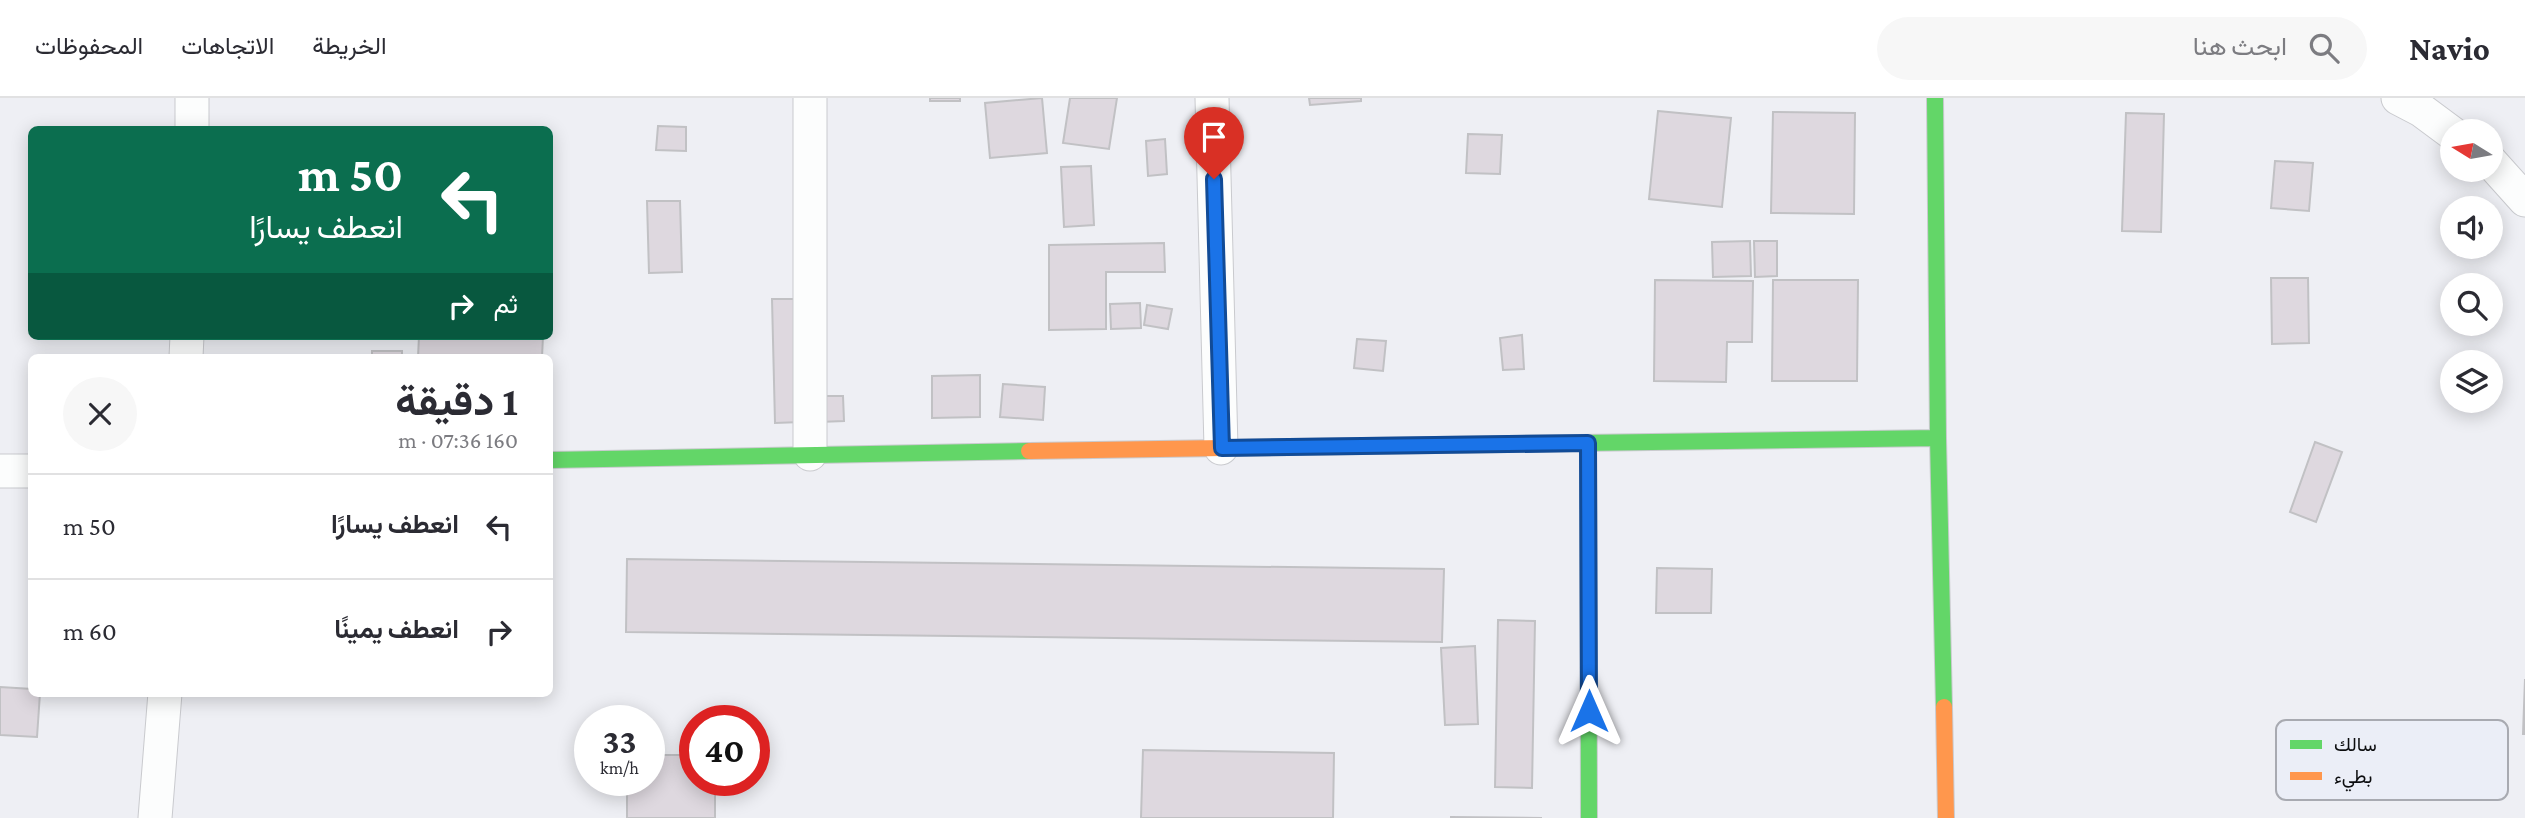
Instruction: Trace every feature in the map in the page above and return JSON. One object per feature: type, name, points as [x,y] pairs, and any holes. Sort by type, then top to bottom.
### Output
[{"type":"street","points":[[192,98],[192,126]]},
{"type":"street","points":[[810,98],[810,454]]},
{"type":"street","points":[[1212,98],[1222,448]]},
{"type":"street","points":[[1935,98],[1938,438],[1947,818]]},
{"type":"street","points":[[2398,98],[2440,124]]},
{"type":"street","points":[[2503,175],[2525,200]]},
{"type":"street","points":[[553,460],[1938,438]]},
{"type":"street","points":[[1588,443],[1589,818]]},
{"type":"street","points":[[0,471],[28,471]]},
{"type":"street","points":[[155,818],[164,697]]},
{"type":"building","points":[[930,98],[960,98],[960,101],[930,101]]},
{"type":"building","points":[[1042,98],[1047,153],[990,158],[985,103]]},
{"type":"building","points":[[1070,98],[1117,98],[1109,149],[1063,143]]},
{"type":"building","points":[[1309,98],[1361,98],[1361,101],[1310,105]]},
{"type":"building","points":[[1658,111],[1731,118],[1722,207],[1649,199]]},
{"type":"building","points":[[1773,112],[1855,113],[1854,214],[1771,213]]},
{"type":"building","points":[[2126,113],[2164,114],[2161,232],[2122,231]]},
{"type":"building","points":[[658,126],[686,127],[686,151],[656,150]]},
{"type":"building","points":[[1468,134],[1502,135],[1500,174],[1466,173]]},
{"type":"building","points":[[1165,139],[1167,174],[1148,176],[1146,141]]},
{"type":"building","points":[[2275,161],[2313,163],[2309,211],[2271,208]]},
{"type":"building","points":[[1091,166],[1094,225],[1064,227],[1061,167]]},
{"type":"building","points":[[647,201],[680,201],[682,272],[649,273]]},
{"type":"building","points":[[1750,241],[1751,276],[1713,277],[1712,242]]},
{"type":"building","points":[[1754,241],[1777,241],[1777,276],[1755,277]]},
{"type":"building","points":[[1164,243],[1165,272],[1106,272],[1106,329],[1049,330],[1049,245]]},
{"type":"building","points":[[2271,278],[2308,278],[2309,343],[2272,344]]},
{"type":"building","points":[[1655,280],[1753,281],[1752,342],[1727,342],[1726,382],[1654,381]]},
{"type":"building","points":[[1773,280],[1858,280],[1857,381],[1772,381]]},
{"type":"building","points":[[772,299],[810,299],[801,422],[775,423]]},
{"type":"building","points":[[1140,303],[1141,328],[1111,329],[1110,304]]},
{"type":"building","points":[[1147,305],[1172,309],[1168,329],[1144,325]]},
{"type":"building","points":[[1522,335],[1524,369],[1503,370],[1500,338]]},
{"type":"building","points":[[1357,339],[1386,341],[1383,371],[1354,368]]},
{"type":"building","points":[[419,340],[543,340],[542,354],[418,354]]},
{"type":"building","points":[[372,351],[402,351],[402,354],[372,354]]},
{"type":"building","points":[[980,375],[980,417],[932,418],[932,376]]},
{"type":"building","points":[[1003,384],[1045,387],[1043,420],[1000,417]]},
{"type":"building","points":[[818,396],[843,396],[844,421],[819,422]]},
{"type":"building","points":[[2315,442],[2342,452],[2316,522],[2290,512]]},
{"type":"building","points":[[627,559],[1444,569],[1442,642],[626,632]]},
{"type":"building","points":[[1657,568],[1712,569],[1711,613],[1656,613]]},
{"type":"building","points":[[1498,620],[1535,621],[1532,788],[1495,787]]},
{"type":"building","points":[[1475,646],[1478,724],[1445,725],[1441,648]]},
{"type":"building","points":[[2525,679],[2525,734],[2523,734]]},
{"type":"building","points":[[0,687],[28,689],[28,697],[40,697],[37,737],[0,735]]},
{"type":"building","points":[[1143,750],[1334,753],[1333,818],[1141,818]]},
{"type":"building","points":[[665,755],[679,755],[679,796],[715,796],[715,818],[627,818],[627,796],[665,796]]},
{"type":"building","points":[[1451,817],[1542,818],[1451,818]]},
{"type":"traffic: fast","points":[[1935,98],[1944,707]]},
{"type":"traffic: fast","points":[[1292,447],[1938,438]]},
{"type":"traffic: fast","points":[[1588,443],[1589,818]]},
{"type":"traffic: fast","points":[[553,460],[1029,451]]},
{"type":"traffic: slow","points":[[1029,451],[1292,447]]},
{"type":"traffic: slow","points":[[1944,707],[1946,818]]},
{"type":"route","points":[[1214,179],[1222,448],[1588,443],[1589,711]]}]
